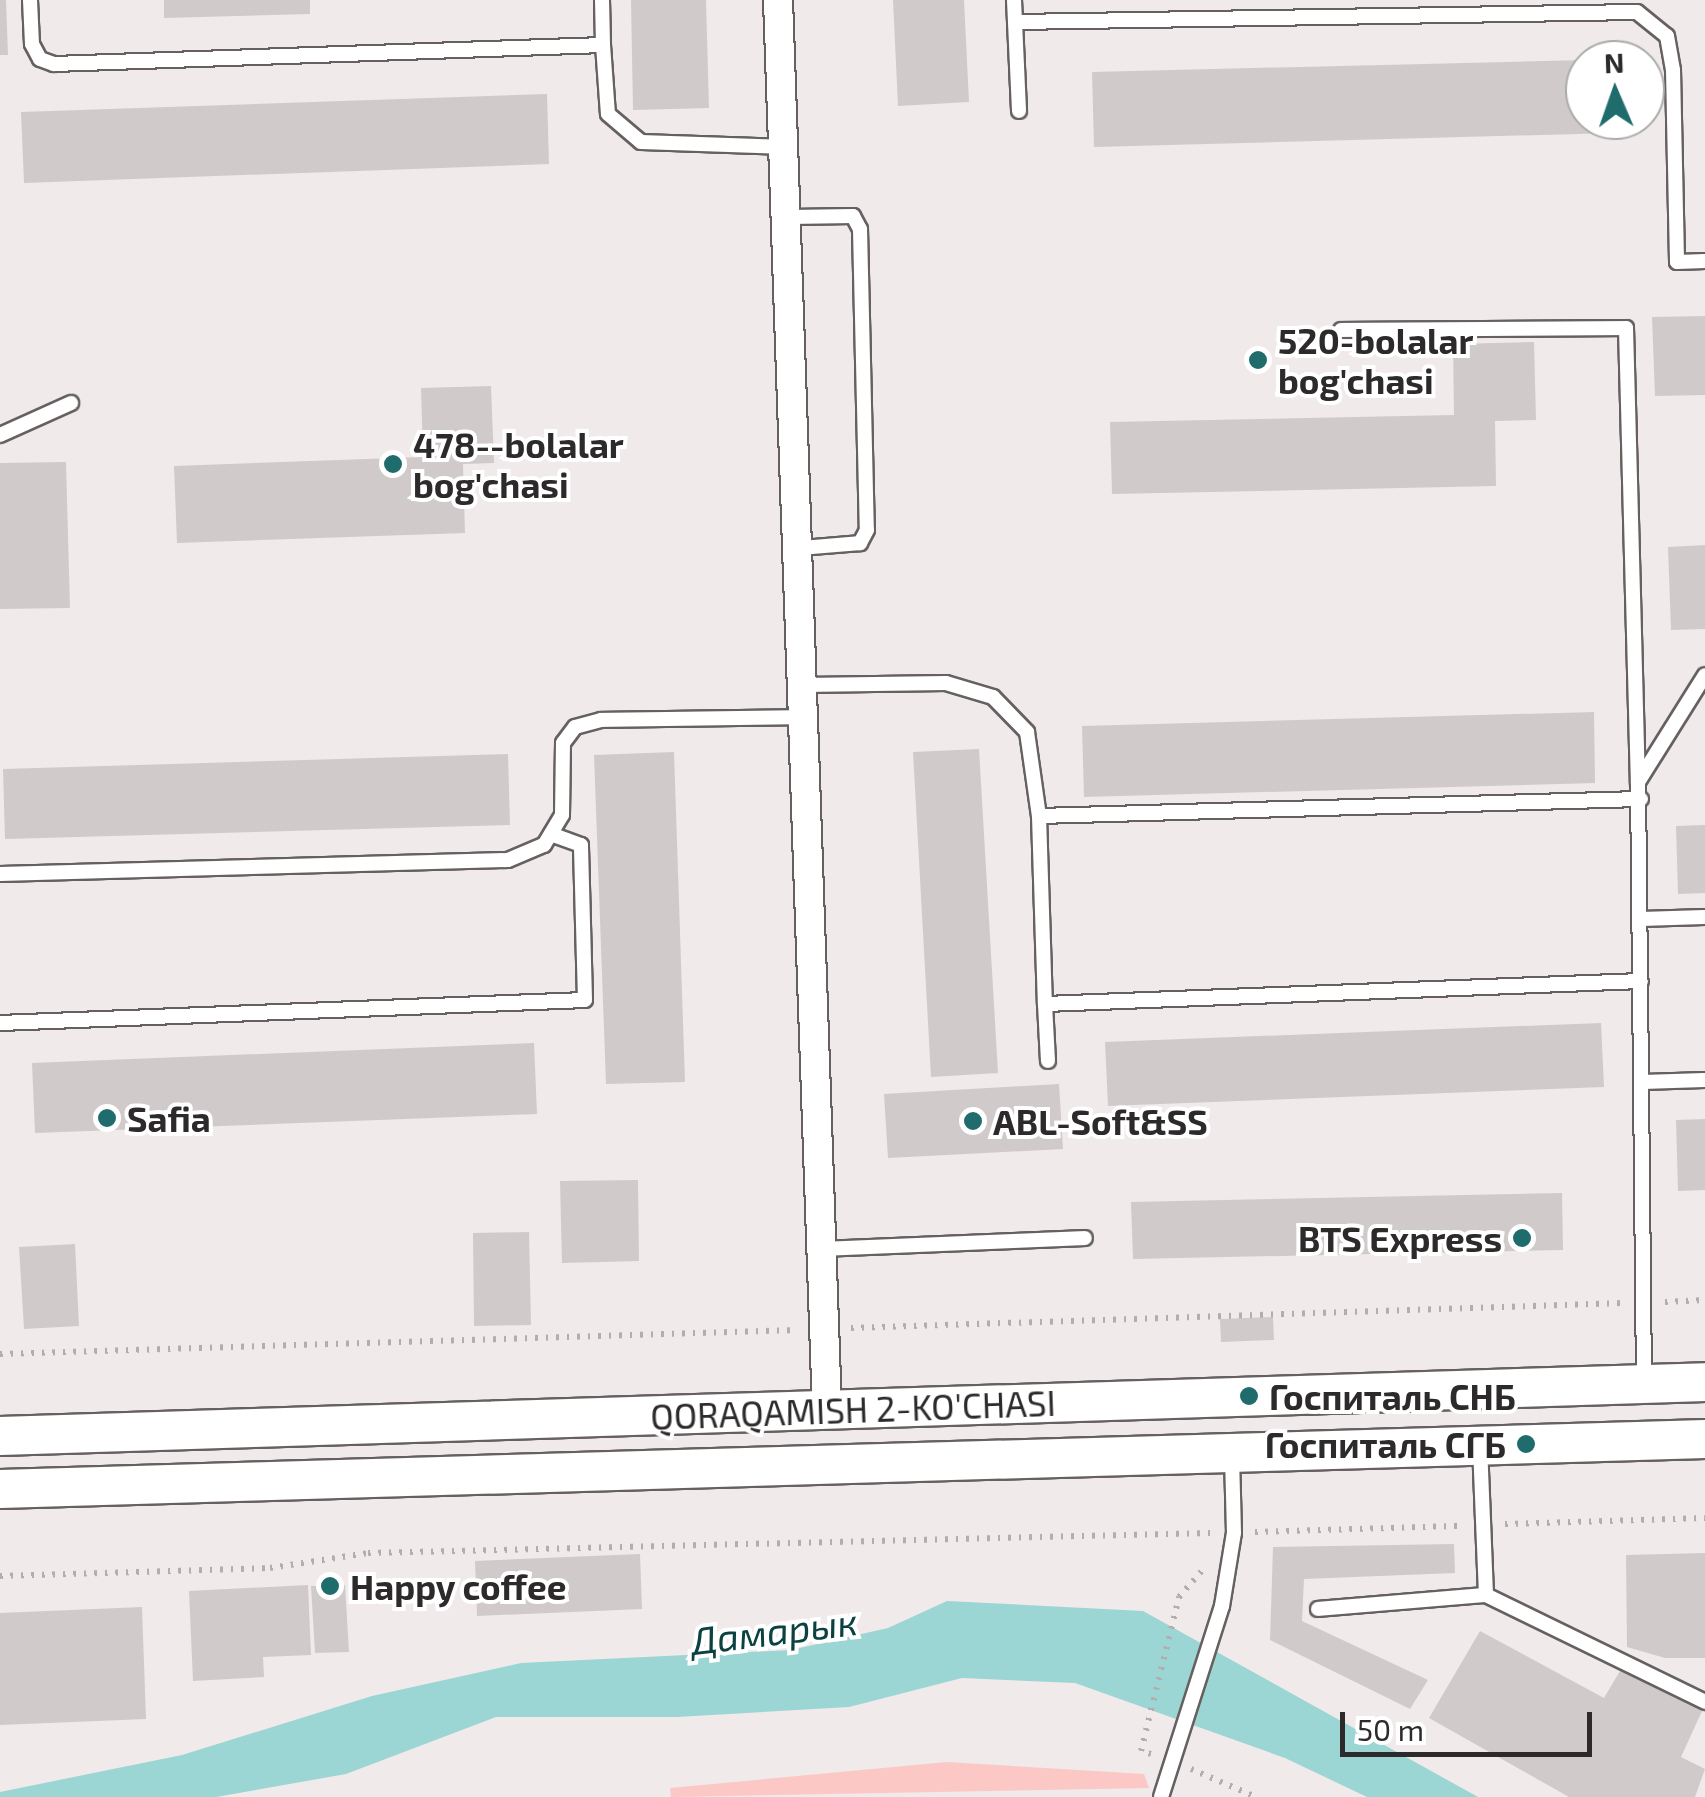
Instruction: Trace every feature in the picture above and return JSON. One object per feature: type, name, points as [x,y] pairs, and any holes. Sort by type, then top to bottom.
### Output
[{"type":"main road","name":"QORAQAMISH 2-KO'CHASI","points":[[0,1436],[1705,1382]]},
{"type":"main road","points":[[997,1405],[1000,1460]]},
{"type":"main road","name":"QORAQAMISH 2-KO'CHASI","points":[[0,1489],[1705,1439]]},
{"type":"street","points":[[778,0],[790,217],[827,1410]]},
{"type":"lane","points":[[30,0],[32,44],[40,59],[54,64],[602,45]]},
{"type":"lane","points":[[602,0],[608,114],[641,142],[787,147]]},
{"type":"lane","points":[[1014,0],[1019,111]]},
{"type":"lane","points":[[1015,22],[1637,12],[1668,36],[1673,70],[1678,262],[1705,261]]},
{"type":"lane","points":[[790,217],[853,216],[860,229],[866,530],[860,542],[800,548]]},
{"type":"lane","points":[[1341,330],[1626,328],[1640,799],[1644,1384]]},
{"type":"lane","points":[[0,435],[71,404]]},
{"type":"lane","points":[[1638,782],[1705,675]]},
{"type":"lane","points":[[804,685],[946,683],[993,698],[1027,732],[1038,816],[1048,1061]]},
{"type":"lane","points":[[0,874],[508,860],[544,845],[562,815],[563,743],[575,727],[601,720],[806,717]]},
{"type":"lane","points":[[1038,816],[1640,799]]},
{"type":"lane","points":[[0,1022],[584,1000],[581,845],[551,834]]},
{"type":"lane","points":[[1640,919],[1705,917]]},
{"type":"lane","points":[[1045,1004],[1640,980]]},
{"type":"lane","points":[[1642,1082],[1705,1080]]},
{"type":"lane","points":[[822,1249],[1085,1238]]},
{"type":"lane","points":[[1480,1446],[1486,1596]]},
{"type":"lane","points":[[1161,1797],[1222,1606],[1234,1533],[1232,1453]]},
{"type":"lane","points":[[1318,1609],[1486,1596],[1705,1702]]},
{"type":"path","points":[[0,1576],[270,1568],[368,1553],[1234,1533]]},
{"type":"path","points":[[1179,1597],[1141,1751],[1256,1797]]},
{"type":"shaded area","points":[[947,1762],[1144,1774],[1149,1788],[671,1797],[670,1788]]},
{"type":"water","points":[[947,1601],[1143,1611],[1478,1797],[1367,1797],[1285,1758],[1075,1683],[962,1678],[849,1707],[677,1717],[496,1717],[346,1774],[216,1797],[0,1797],[0,1792],[182,1755],[372,1696],[521,1663],[791,1650],[888,1628]]},
{"type":"building","points":[[0,0],[6,0],[8,55],[0,55]]},
{"type":"building","points":[[164,0],[310,0],[310,14],[164,18]]},
{"type":"building","points":[[631,0],[706,0],[709,108],[633,110]]},
{"type":"building","points":[[893,0],[964,0],[969,102],[898,106]]},
{"type":"building","points":[[1565,60],[1565,134],[1094,147],[1092,72]]},
{"type":"building","points":[[547,94],[549,164],[24,183],[21,112]]},
{"type":"building","points":[[1705,316],[1705,395],[1655,396],[1652,317]]},
{"type":"building","points":[[1534,342],[1536,420],[1495,421],[1496,486],[1112,494],[1110,422],[1454,415],[1453,344]]},
{"type":"building","points":[[491,386],[494,463],[463,464],[465,533],[177,543],[174,466],[423,457],[421,388]]},
{"type":"building","points":[[66,462],[70,608],[0,609],[0,463]]},
{"type":"building","points":[[1705,545],[1705,629],[1671,630],[1668,547]]},
{"type":"building","points":[[1594,712],[1595,783],[1084,797],[1082,726]]},
{"type":"building","points":[[979,749],[998,1073],[931,1077],[913,752]]},
{"type":"building","points":[[674,752],[685,1082],[606,1084],[594,755]]},
{"type":"building","points":[[508,754],[510,825],[5,839],[3,769]]},
{"type":"building","points":[[1705,825],[1705,893],[1678,894],[1676,826]]},
{"type":"building","points":[[1601,1023],[1604,1087],[1108,1106],[1105,1042]]},
{"type":"building","points":[[534,1043],[537,1114],[35,1133],[32,1063]]},
{"type":"building","name":"ABL-Soft&SS","points":[[1059,1084],[1063,1149],[888,1158],[884,1094]]},
{"type":"building","points":[[1705,1119],[1705,1190],[1678,1191],[1676,1120]]},
{"type":"building","points":[[638,1180],[639,1261],[562,1263],[560,1181]]},
{"type":"building","points":[[1562,1193],[1563,1250],[1133,1259],[1131,1202]]},
{"type":"building","points":[[529,1232],[531,1325],[474,1326],[473,1233]]},
{"type":"building","points":[[75,1244],[79,1326],[24,1329],[19,1247]]},
{"type":"building","points":[[1273,1317],[1274,1340],[1221,1342],[1220,1319]]},
{"type":"building","points":[[1454,1544],[1455,1573],[1304,1579],[1302,1621],[1428,1680],[1410,1709],[1270,1640],[1273,1547]]},
{"type":"building","points":[[1705,1553],[1705,1658],[1665,1658],[1627,1647],[1626,1555]]},
{"type":"building","points":[[640,1554],[642,1609],[477,1616],[475,1561]]},
{"type":"building","points":[[308,1585],[311,1655],[263,1657],[264,1677],[193,1681],[189,1591]]},
{"type":"building","points":[[345,1585],[349,1652],[315,1653],[311,1586]]},
{"type":"building","points":[[142,1607],[146,1719],[0,1725],[0,1613]]},
{"type":"building","points":[[1480,1631],[1604,1698],[1620,1671],[1702,1711],[1681,1757],[1705,1769],[1695,1797],[1569,1797],[1429,1718]]},
{"type":"place","name":"520-bolalar bog'chasi","points":[[1258,360]]},
{"type":"place","name":"478--bolalar bog'chasi","points":[[393,464]]},
{"type":"place","name":"Safia","points":[[107,1118]]},
{"type":"place","name":"ABL-Soft&SS","points":[[973,1121]]},
{"type":"place","name":"BTS Express","points":[[1522,1238]]},
{"type":"place","name":"Госпиталь СНБ","points":[[1249,1396]]},
{"type":"place","name":"Госпиталь СГБ","points":[[1526,1444]]},
{"type":"place","name":"Happy coffee","points":[[330,1586]]},
{"type":"water label","name":"Дамарык","points":[[774,1631]]}]
